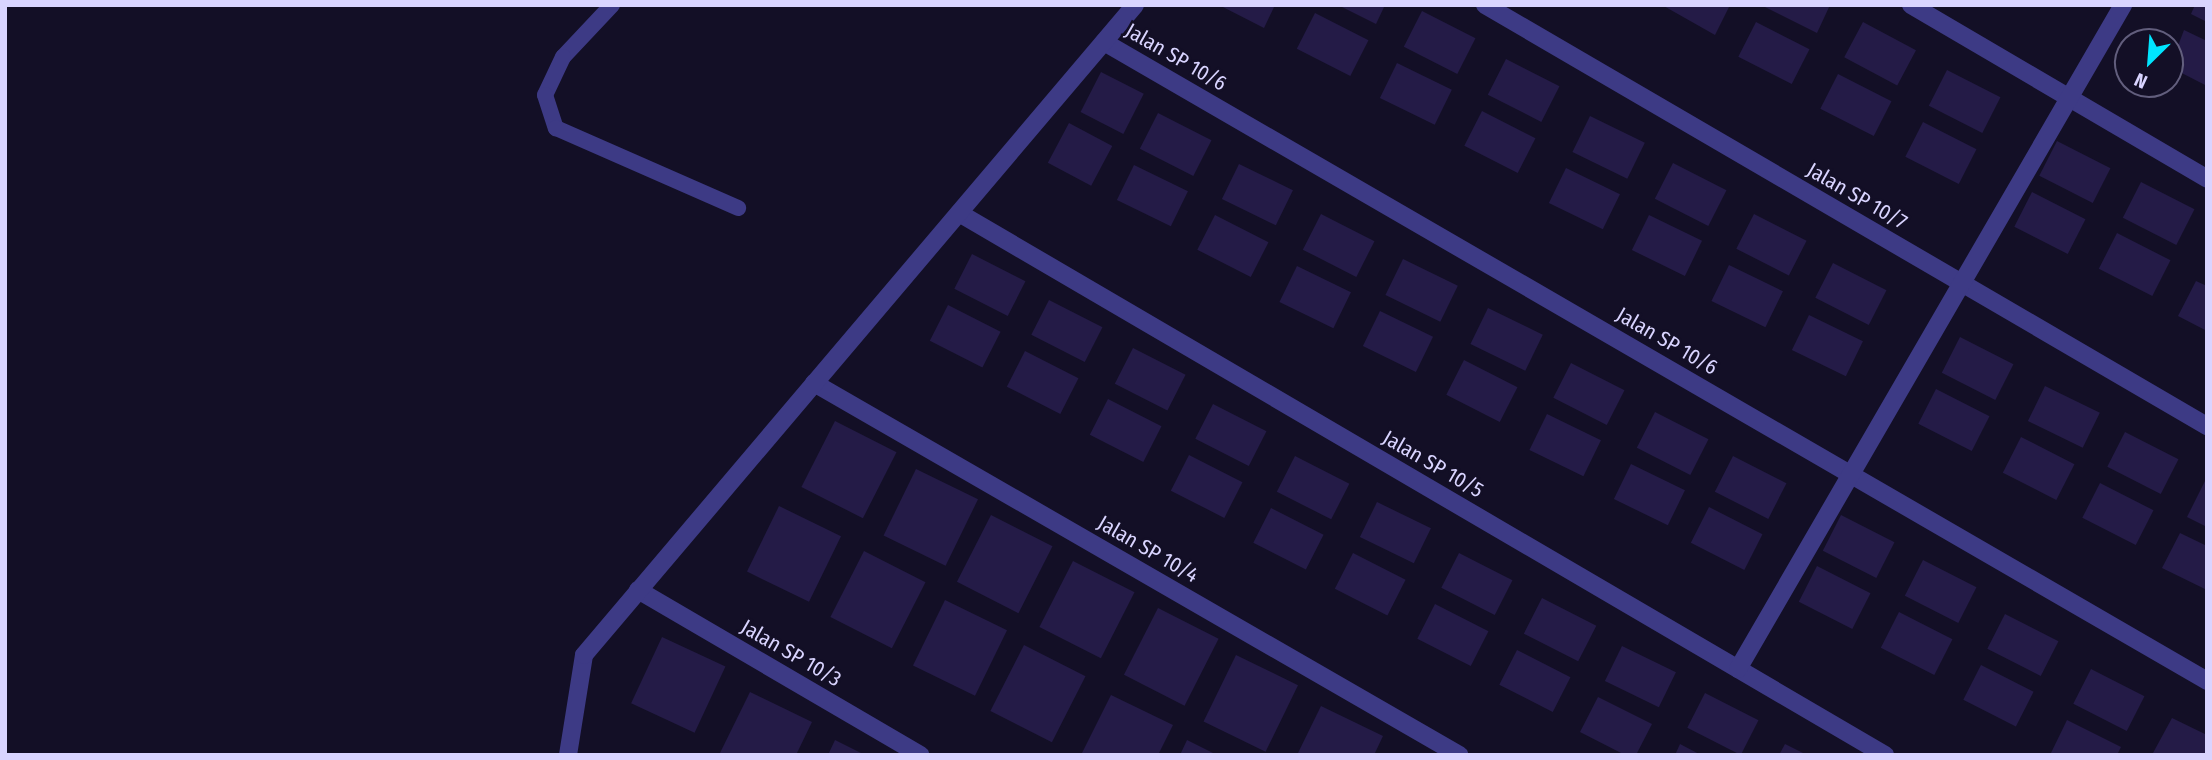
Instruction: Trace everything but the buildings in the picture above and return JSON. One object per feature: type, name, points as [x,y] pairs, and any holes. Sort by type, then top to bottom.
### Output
[{"type":"street","points":[[568,755],[584,655],[1135,5]]},
{"type":"street","name":"Jalan SP 10/7","points":[[1485,5],[2207,426]]},
{"type":"street","points":[[1911,5],[2207,179]]},
{"type":"street","points":[[1738,669],[2123,5]]},
{"type":"street","name":"Jalan SP 10/6","points":[[1104,42],[2207,681]]},
{"type":"street","name":"Jalan SP 10/5","points":[[959,213],[1885,755]]},
{"type":"street","name":"Jalan SP 10/4","points":[[814,383],[1460,755]]},
{"type":"street","name":"Jalan SP 10/3","points":[[638,590],[920,755]]},
{"type":"lane","points":[[612,5],[563,57],[545,95],[556,128],[738,208]]}]
